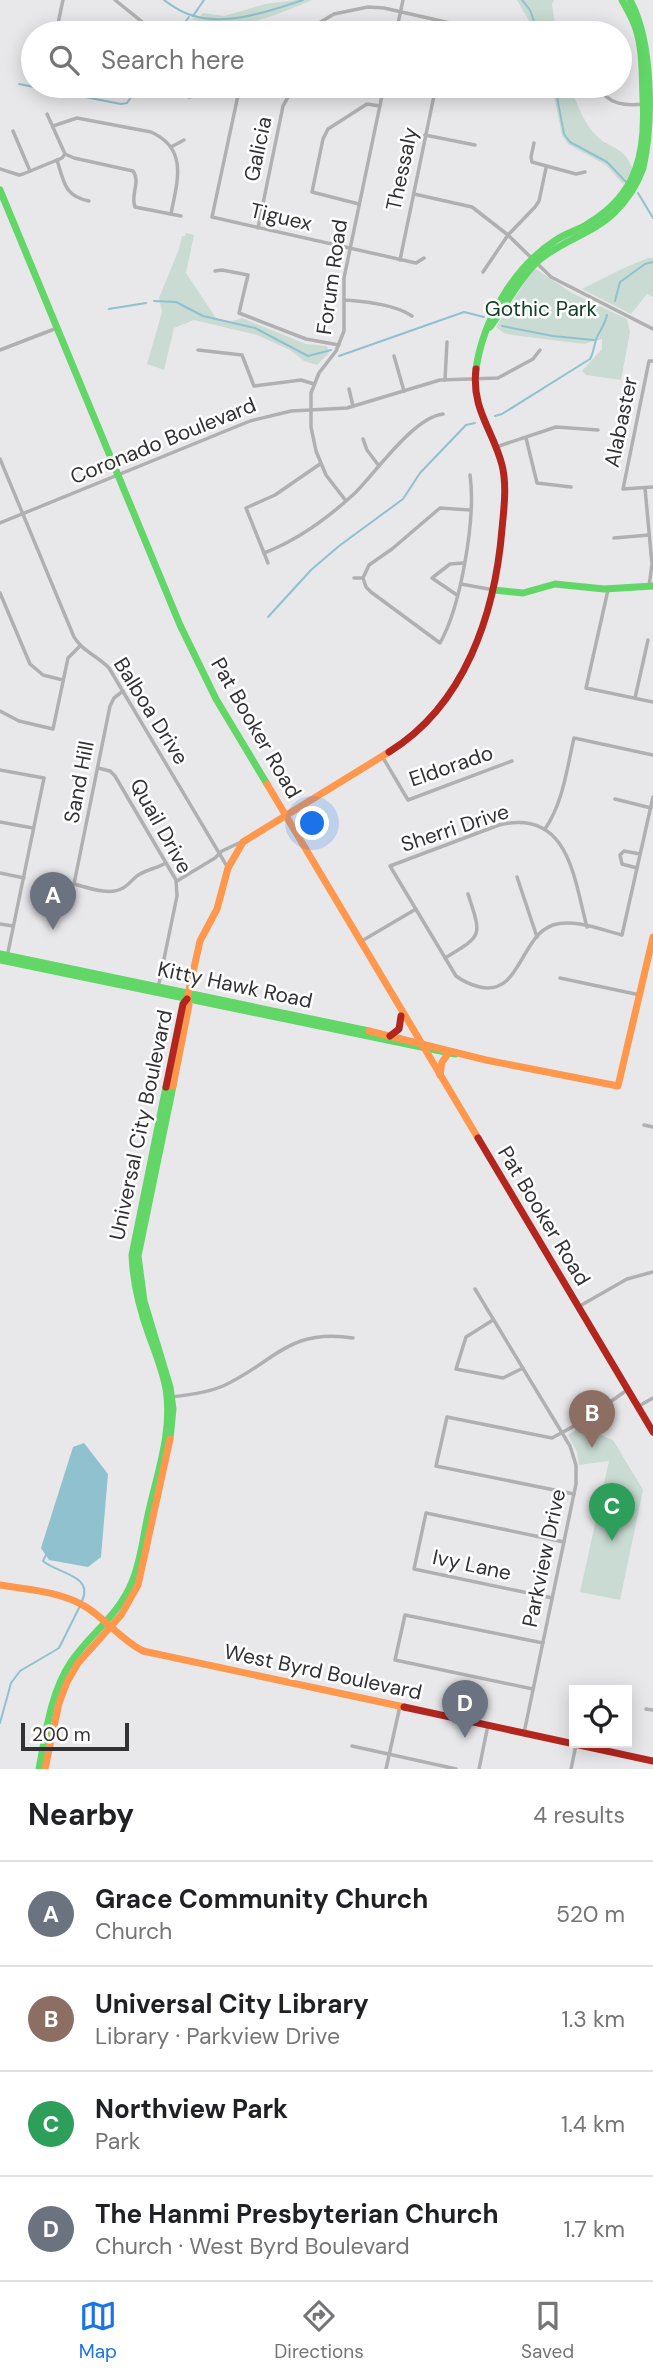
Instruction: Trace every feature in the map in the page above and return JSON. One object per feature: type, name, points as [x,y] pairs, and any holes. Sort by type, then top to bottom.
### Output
[{"type":"street","points":[[58,21],[63,0]]},
{"type":"street","points":[[115,0],[141,21]]},
{"type":"street","points":[[398,21],[403,0]]},
{"type":"street","name":"Universal City Boulevard","points":[[622,0],[630,13],[640,44],[650,104]]},
{"type":"street","name":"Universal City Boulevard","points":[[39,1769],[52,1717],[71,1674],[107,1625],[121,1615],[134,1595],[167,1440],[171,1397],[140,1295],[139,1230],[176,1048],[189,1005],[188,996],[197,949],[218,909],[228,867],[243,842],[416,733],[461,677],[483,631],[494,590],[505,495],[502,465],[481,416],[475,378],[478,355],[494,310],[534,261],[555,240],[601,215],[625,191],[637,169],[650,104],[647,43],[630,0]]},
{"type":"street","points":[[322,21],[353,8],[376,8],[441,21]]},
{"type":"street","name":"Tiguex","points":[[237,98],[212,217],[400,260],[416,263],[424,258]]},
{"type":"street","name":"Galicia","points":[[258,228],[283,106],[287,98]]},
{"type":"street","name":"Forum Road","points":[[345,501],[320,464],[312,440],[310,410],[314,384],[339,345],[346,325],[344,278],[382,98]]},
{"type":"street","name":"Thessaly","points":[[400,260],[433,98]]},
{"type":"street","points":[[608,98],[628,106],[650,104]]},
{"type":"street","points":[[359,204],[312,192],[323,139],[328,128],[367,104],[380,106]]},
{"type":"street","points":[[47,114],[65,154],[133,171],[137,179],[133,199],[135,207],[181,216]]},
{"type":"street","points":[[53,126],[77,118],[151,132],[162,138],[171,147],[178,168],[171,214]]},
{"type":"street","points":[[13,131],[30,171]]},
{"type":"street","points":[[425,135],[475,145]]},
{"type":"street","points":[[171,147],[184,140]]},
{"type":"street","points":[[534,143],[531,157],[533,162],[546,168],[576,174],[585,172]]},
{"type":"street","points":[[0,169],[19,174],[57,160],[65,154]]},
{"type":"street","points":[[57,160],[68,192],[77,199],[89,201]]},
{"type":"street","points":[[483,272],[508,236],[535,207],[546,168]]},
{"type":"street","name":"Pat Booker Road","points":[[0,190],[180,625],[203,673],[232,727],[401,1013],[653,1432]]},
{"type":"street","points":[[414,194],[472,207],[486,216],[561,283],[653,330]]},
{"type":"street","points":[[215,271],[248,275],[239,313],[306,339],[339,345]]},
{"type":"street","points":[[345,300],[403,311],[412,316]]},
{"type":"street","points":[[0,350],[57,328]]},
{"type":"street","points":[[445,380],[447,342]]},
{"type":"street","points":[[198,350],[242,355],[254,386],[301,380],[314,384]]},
{"type":"street","name":"Coronado Boulevard","points":[[0,523],[250,421],[272,414],[353,406],[445,380],[504,376],[533,359],[540,350]]},
{"type":"street","points":[[394,356],[404,391]]},
{"type":"street","name":"Alabaster","points":[[645,488],[623,489],[651,361]]},
{"type":"street","points":[[349,389],[353,406]]},
{"type":"street","points":[[264,554],[306,532],[345,501],[425,420],[443,414]]},
{"type":"street","points":[[496,447],[556,428],[597,430]]},
{"type":"street","points":[[526,438],[537,483],[571,487]]},
{"type":"street","points":[[363,439],[367,450],[379,466]]},
{"type":"street","name":"Balboa Drive","points":[[0,459],[74,637],[80,646],[106,664],[228,867]]},
{"type":"street","points":[[268,563],[246,508],[275,495],[320,464]]},
{"type":"street","points":[[470,475],[472,496],[461,584],[450,624],[440,643],[371,592],[363,578],[369,565],[392,550],[440,508],[470,510]]},
{"type":"street","points":[[461,584],[511,593],[523,593],[555,584],[608,589],[651,586],[652,564],[645,488],[653,487]]},
{"type":"street","points":[[614,538],[649,535]]},
{"type":"street","points":[[458,596],[432,578],[450,564],[464,563]]},
{"type":"street","points":[[354,578],[363,578]]},
{"type":"street","points":[[608,589],[586,688],[653,702]]},
{"type":"street","points":[[0,593],[30,664],[43,675],[63,680]]},
{"type":"street","points":[[635,698],[649,640]]},
{"type":"street","points":[[0,711],[19,721],[53,729],[68,658],[80,646]]},
{"type":"street","name":"Sand Hill","points":[[123,691],[114,698],[110,706],[74,884],[115,891],[126,886],[139,874],[166,863]]},
{"type":"street","points":[[587,927],[568,856],[559,842],[545,829],[559,802],[574,737],[653,755]]},
{"type":"street","name":"Eldorado","points":[[382,756],[408,800],[512,761]]},
{"type":"street","name":"Quail Drive","points":[[98,768],[110,771],[115,776],[177,881],[177,896],[157,989]]},
{"type":"street","points":[[0,770],[44,778],[24,878],[3,958]]},
{"type":"street","points":[[360,942],[416,909],[452,971],[462,981],[497,988],[506,983],[542,930],[557,924],[622,935],[653,797]]},
{"type":"street","points":[[615,799],[650,808]]},
{"type":"street","points":[[0,822],[33,828]]},
{"type":"street","name":"Sherri Drive","points":[[416,909],[390,866],[499,825],[522,822],[545,829]]},
{"type":"street","points":[[85,833],[91,835]]},
{"type":"street","points":[[644,836],[653,838]]},
{"type":"street","points":[[177,881],[234,844],[243,842]]},
{"type":"street","points":[[637,868],[622,864],[620,855],[624,851],[640,855]]},
{"type":"street","points":[[0,873],[24,878]]},
{"type":"street","points":[[517,877],[537,937]]},
{"type":"street","points":[[445,958],[471,942],[478,931],[468,894]]},
{"type":"street","points":[[0,924],[13,926]]},
{"type":"street","name":"Kitty Hawk Road","points":[[3,958],[618,1086],[653,937]]},
{"type":"street","points":[[560,978],[640,995]]},
{"type":"street","points":[[390,1035],[399,1029],[401,1013]]},
{"type":"street","name":"Kitty Hawk Road","points":[[350,1030],[390,1035],[448,1054],[462,1054]]},
{"type":"street","points":[[440,1078],[440,1067],[448,1054]]},
{"type":"street","points":[[644,1125],[653,1127]]},
{"type":"street","points":[[578,1307],[627,1279],[653,1272]]},
{"type":"street","name":"Parkview Drive","points":[[475,1289],[575,1459],[574,1494],[524,1733]]},
{"type":"street","points":[[493,1320],[466,1337],[456,1369],[503,1378],[523,1368]]},
{"type":"street","points":[[171,1397],[201,1393],[226,1385],[289,1345],[304,1339],[322,1336],[353,1338]]},
{"type":"street","points":[[574,1494],[436,1466],[447,1417],[547,1438],[562,1434],[627,1390]]},
{"type":"street","points":[[637,1407],[653,1398]]},
{"type":"street","name":"Ivy Lane","points":[[552,1598],[414,1569],[420,1540],[426,1513],[564,1542]]},
{"type":"street","name":"West Byrd Boulevard","points":[[0,1586],[79,1602],[128,1643],[143,1651],[569,1743]]},
{"type":"street","points":[[533,1689],[395,1660],[405,1615],[543,1643]]},
{"type":"street","points":[[386,1769],[400,1706]]},
{"type":"street","points":[[646,1709],[653,1710]]},
{"type":"street","name":"Universal City Boulevard","points":[[45,1769],[52,1717]]},
{"type":"street","points":[[479,1769],[488,1725]]},
{"type":"street","points":[[352,1746],[456,1769]]},
{"type":"street","points":[[571,1769],[575,1748]]},
{"type":"street","name":"West Byrd Boulevard","points":[[590,1748],[653,1761]]},
{"type":"green space","points":[[312,0],[255,21],[190,19],[200,17],[203,13],[224,16],[265,4]]},
{"type":"green space","points":[[517,0],[554,0],[554,21],[529,21]]},
{"type":"green space","points":[[554,98],[575,98],[593,132],[625,155],[633,170],[623,184],[606,165],[568,144],[562,135]]},
{"type":"green space","points":[[186,233],[194,235],[186,273],[216,318],[230,322],[242,318],[306,344],[327,346],[329,353],[317,365],[304,361],[290,350],[257,335],[194,320],[174,328],[164,370],[147,364],[162,312],[159,298],[182,236]]},
{"type":"green space","points":[[653,258],[653,297],[647,294],[631,314],[582,289],[624,268]]},
{"type":"green space","name":"Gothic Park","points":[[534,268],[572,293],[627,319],[630,332],[621,380],[586,375],[582,371],[602,349],[602,339],[584,344],[512,335],[496,327]]},
{"type":"green space","points":[[591,1420],[601,1435],[613,1440],[643,1490],[620,1600],[580,1592],[609,1461],[579,1465],[577,1452],[568,1435]]},
{"type":"water","points":[[84,1443],[108,1474],[101,1557],[88,1567],[49,1560],[41,1548],[73,1447]]},
{"type":"waterway","points":[[164,0],[188,14],[216,19],[246,16],[303,0]]},
{"type":"waterway","points":[[193,16],[204,0]]},
{"type":"waterway","points":[[522,0],[534,21]]},
{"type":"waterway","points":[[186,21],[189,17]]},
{"type":"waterway","points":[[90,98],[121,104],[127,103],[131,98]]},
{"type":"waterway","points":[[557,98],[564,134],[570,142],[607,162],[626,182]]},
{"type":"waterway","points":[[638,193],[653,218]]},
{"type":"waterway","points":[[615,301],[620,282],[645,264],[653,262]]},
{"type":"waterway","points":[[154,301],[176,302],[203,316],[255,328],[308,356],[331,350]]},
{"type":"waterway","points":[[109,309],[146,303]]},
{"type":"waterway","points":[[339,356],[464,312],[484,317]]},
{"type":"waterway","points":[[495,416],[590,359],[607,315]]},
{"type":"waterway","points":[[502,326],[553,336],[594,340]]},
{"type":"waterway","points":[[268,617],[311,570],[403,499],[420,473],[466,425],[475,423]]},
{"type":"waterway","points":[[46,1555],[43,1561],[79,1580],[84,1592],[82,1601]]},
{"type":"waterway","points":[[0,1723],[11,1683],[20,1671],[59,1648],[80,1606]]},
{"type":"traffic: fast","points":[[476,369],[493,314],[514,280],[541,251],[606,211],[619,199],[636,170],[643,136],[642,64],[636,29],[622,0]]},
{"type":"traffic: fast","points":[[490,327],[530,269],[556,248],[596,227],[614,213],[641,174],[648,129],[649,83],[643,38],[630,0]]},
{"type":"traffic: fast","points":[[0,190],[180,625],[216,699],[267,784]]},
{"type":"traffic: fast","points":[[494,590],[523,593],[555,584],[604,589],[653,586]]},
{"type":"traffic: fast","points":[[0,954],[369,1031]]},
{"type":"traffic: fast","points":[[0,960],[455,1054]]},
{"type":"traffic: fast","points":[[170,1439],[173,1409],[170,1387],[144,1301],[138,1256],[173,1086]]},
{"type":"traffic: fast","points":[[39,1769],[50,1714],[64,1674],[120,1604],[132,1582],[166,1437],[166,1389],[140,1308],[132,1255],[166,1087]]},
{"type":"traffic: slow","points":[[173,1086],[189,1005],[187,999],[200,941],[217,909],[228,868],[243,842],[389,752]]},
{"type":"traffic: slow","points":[[267,784],[478,1138]]},
{"type":"traffic: slow","points":[[369,1031],[486,1060],[618,1086],[653,937]]},
{"type":"traffic: slow","points":[[440,1075],[442,1062],[448,1054]]},
{"type":"traffic: slow","points":[[45,1769],[59,1703],[67,1682],[78,1663],[121,1615],[138,1585],[170,1439]]},
{"type":"traffic: slow","points":[[0,1585],[44,1592],[76,1602],[94,1612],[143,1651],[404,1707]]},
{"type":"traffic: jam","points":[[389,752],[415,732],[438,709],[456,683],[471,655],[492,593],[502,529],[504,480],[498,452],[480,408],[475,383],[476,369]]},
{"type":"traffic: jam","points":[[166,1087],[183,1004],[187,999]]},
{"type":"traffic: jam","points":[[390,1036],[399,1029],[401,1016]]},
{"type":"traffic: jam","points":[[478,1138],[653,1432]]},
{"type":"traffic: jam","points":[[404,1707],[653,1761]]},
{"type":"place","name":"Grace Community Church","points":[[53,930]]},
{"type":"place","name":"Universal City Library","points":[[592,1448]]},
{"type":"place","name":"Northview Park","points":[[612,1541]]},
{"type":"place","name":"The Hanmi Presbyterian Church","points":[[465,1738]]}]
